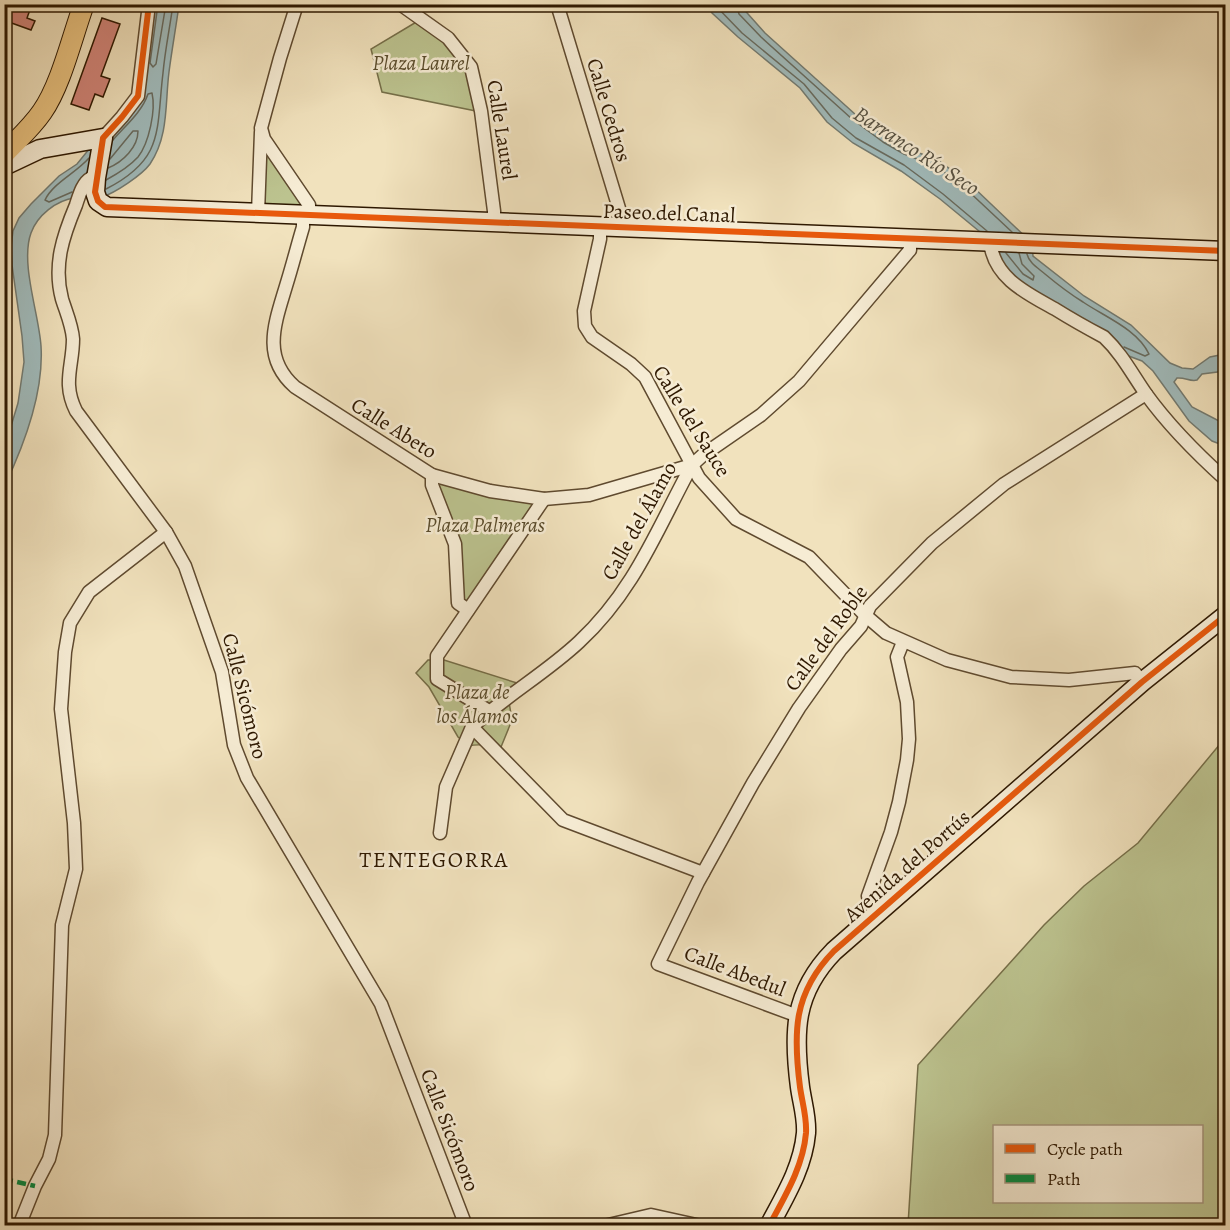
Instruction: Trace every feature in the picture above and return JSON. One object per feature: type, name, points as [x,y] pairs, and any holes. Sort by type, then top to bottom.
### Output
[{"type":"main road","points":[[4,154],[37,118],[49,99],[84,4]]},
{"type":"street","points":[[96,178],[103,138],[138,96],[149,4]]},
{"type":"street","points":[[258,213],[261,128],[297,4]]},
{"type":"street","name":"Calle Laurel","points":[[400,4],[448,38],[471,67],[481,111],[494,222]]},
{"type":"street","name":"Calle Cedros","points":[[557,4],[621,215],[620,227]]},
{"type":"street","points":[[261,128],[264,139],[309,205],[306,215]]},
{"type":"street","points":[[4,166],[40,149],[103,138]]},
{"type":"street","name":"Calle Sicómoro","points":[[96,178],[91,178],[84,184],[67,225],[60,253],[59,285],[73,335],[68,390],[76,411],[166,532],[185,566],[222,672],[234,746],[247,778],[381,1004],[466,1226]]},
{"type":"street","name":"Paseo del Canal","points":[[96,178],[95,192],[98,201],[105,207],[1226,250]]},
{"type":"street","name":"Calle Abeto","points":[[306,215],[273,334],[274,353],[282,374],[302,392],[432,475],[490,491],[544,500],[589,495],[692,465]]},
{"type":"street","name":"Calle del Sauce","points":[[600,226],[600,239],[584,311],[585,326],[592,337],[631,364],[645,377],[699,478],[736,519],[809,557],[865,615],[886,633],[947,660],[1011,677],[1069,680],[1135,673],[1142,682]]},
{"type":"street","name":"Calle del Álamo","points":[[472,727],[489,711],[580,641],[618,598],[648,554],[692,465],[761,415],[799,381],[910,250],[910,238]]},
{"type":"street","points":[[990,242],[993,257],[1010,280],[1025,292],[1104,338],[1118,352],[1146,394],[1178,434],[1226,480]]},
{"type":"street","name":"Calle del Roble","points":[[658,963],[703,873],[753,783],[793,718],[861,626],[870,606],[932,543],[970,510],[1004,484],[1146,394]]},
{"type":"street","points":[[432,475],[432,485],[455,544],[458,603],[468,610]]},
{"type":"street","points":[[489,711],[437,679],[437,656],[544,500]]},
{"type":"street","points":[[20,1226],[35,1186],[49,1159],[55,1135],[62,925],[76,869],[74,823],[61,709],[65,652],[70,623],[89,591],[166,532]]},
{"type":"street","name":"Avenida del Portús","points":[[769,1226],[792,1183],[804,1145],[805,1118],[796,1047],[798,1016],[805,992],[820,967],[834,951],[1142,682],[1226,615]]},
{"type":"street","points":[[880,911],[868,896],[899,802],[909,739],[907,702],[897,657],[903,642]]},
{"type":"street","points":[[440,833],[446,787],[472,727],[563,819],[703,873]]},
{"type":"street","name":"Calle Abedul","points":[[658,963],[798,1016]]},
{"type":"street","points":[[604,1226],[651,1215],[701,1226]]},
{"type":"green space","name":"Plaza Laurel","points":[[418,21],[464,56],[476,111],[382,92],[371,49]]},
{"type":"green space","points":[[261,128],[309,205],[258,213]]},
{"type":"green space","name":"Plaza Palmeras","points":[[432,475],[544,499],[468,610],[458,603],[458,573]]},
{"type":"green space","name":"Plaza de los Álamos","points":[[428,660],[444,660],[517,683],[509,702],[512,720],[501,747],[469,746],[458,737],[429,687],[416,673]]},
{"type":"green space","points":[[1225,738],[1225,1225],[908,1225],[918,1065],[1044,925],[1084,886],[1138,843]]},
{"type":"water","points":[[145,5],[179,5],[160,142],[150,164],[128,183],[102,197],[68,199],[54,205],[38,221],[31,233],[28,245],[29,274],[40,333],[41,364],[32,417],[5,485],[5,446],[18,403],[24,362],[12,265],[13,231],[19,218],[31,204],[59,176],[77,164],[134,94]]},
{"type":"water","points":[[707,5],[740,5],[765,33],[856,115],[886,137],[939,161],[969,183],[1032,243],[1033,256],[1084,296],[1131,325],[1170,363],[1182,368],[1193,369],[1210,357],[1225,354],[1225,371],[1202,374],[1197,380],[1177,378],[1174,382],[1192,407],[1225,422],[1225,446],[1212,441],[1189,421],[1153,371],[1142,361],[1118,352],[1014,285],[991,241],[940,199],[901,171],[853,143],[827,122],[800,88],[738,37],[712,13]]},
{"type":"building","points":[[12,4],[32,4],[27,18],[35,21],[31,30],[6,21]]},
{"type":"building","points":[[102,18],[120,24],[101,76],[110,79],[103,97],[95,94],[89,110],[71,104]]},
{"type":"marked path","points":[[4,1179],[35,1186]]},
{"type":"cycle path","points":[[149,4],[138,96],[103,138],[95,192],[98,201],[105,207],[1226,251]]},
{"type":"cycle path","points":[[769,1226],[792,1181],[804,1146],[806,1121],[800,1087],[797,1031],[803,998],[820,967],[834,951],[1142,682],[1226,615]]},
{"type":"district","name":"TENTEGORRA","points":[[434,859]]},
{"type":"water label","name":"Barranco Río Seco","points":[[917,150]]}]
